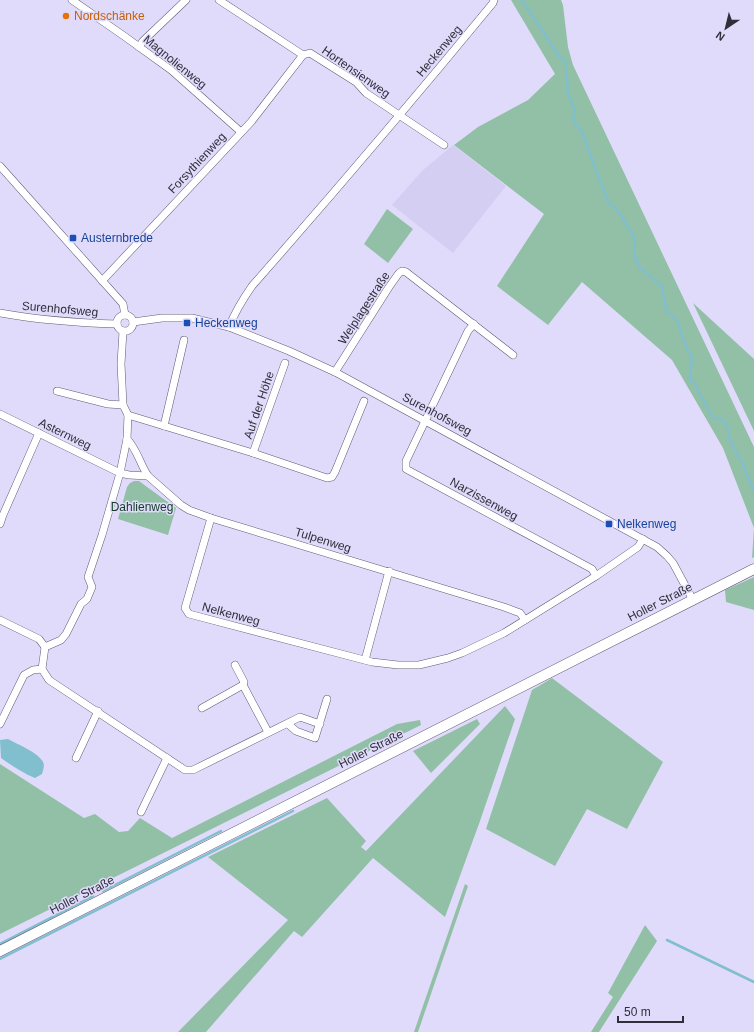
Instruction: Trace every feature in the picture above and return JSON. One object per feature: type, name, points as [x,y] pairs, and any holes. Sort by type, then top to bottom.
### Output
[{"type":"street","name":"Magnolienweg","points":[[72,0],[171,70],[241,132]]},
{"type":"street","points":[[139,47],[143,41],[186,0]]},
{"type":"street","name":"Hortensienweg","points":[[219,0],[303,55],[310,53],[356,82],[366,92],[399,115]]},
{"type":"street","name":"Heckenweg","points":[[229,327],[242,300],[252,286],[321,208],[494,0]]},
{"type":"street","name":"Forsythienweg","points":[[102,281],[251,122],[303,55]]},
{"type":"street","points":[[399,115],[444,145]]},
{"type":"street","points":[[0,166],[123,304],[125,315]]},
{"type":"street","name":"Welplagestraße","points":[[336,372],[389,287],[402,271],[406,272],[513,355]]},
{"type":"street","name":"Surenhofsweg","points":[[0,313],[20,317],[87,323],[118,324]]},
{"type":"street","points":[[125,315],[130,317],[133,322],[133,326],[127,331],[123,331],[118,327],[120,318],[125,315]]},
{"type":"street","name":"Surenhofsweg","points":[[133,322],[162,318],[192,318],[229,327],[336,372],[657,547],[673,563],[693,600]]},
{"type":"street","points":[[426,421],[468,331],[474,324]]},
{"type":"street","points":[[45,646],[61,640],[66,634],[81,604],[87,599],[92,587],[88,577],[102,536],[120,473],[127,439],[128,415],[123,405],[121,364],[123,331]]},
{"type":"street","points":[[164,426],[184,340]]},
{"type":"street","name":"Auf der Höhe","points":[[253,454],[285,364]]},
{"type":"street","points":[[57,391],[108,404],[123,405]]},
{"type":"street","name":"Auf der Höhe","points":[[128,415],[327,478],[332,476],[335,472],[364,402]]},
{"type":"street","name":"Asternweg","points":[[0,414],[120,473]]},
{"type":"street","name":"Narzissenweg","points":[[426,421],[406,461],[406,469],[592,569],[596,576]]},
{"type":"street","points":[[0,524],[38,433]]},
{"type":"street","points":[[127,439],[133,445],[148,476]]},
{"type":"street","points":[[120,473],[148,476]]},
{"type":"street","name":"Tulpenweg","points":[[148,476],[181,505],[189,510],[504,607],[520,613],[525,620]]},
{"type":"street","name":"Nelkenweg","points":[[211,518],[185,608],[189,614],[365,660],[398,665],[419,665],[448,658],[504,633],[596,576],[638,547],[643,539]]},
{"type":"street","name":"Holler Straße","points":[[0,952],[754,569]]},
{"type":"street","points":[[365,660],[389,572]]},
{"type":"street","points":[[0,620],[39,639],[45,646],[42,669],[49,680],[185,770],[193,770],[300,717],[320,724]]},
{"type":"street","points":[[235,665],[244,682],[243,685],[268,732]]},
{"type":"street","points":[[0,724],[24,675],[33,670],[42,669]]},
{"type":"street","points":[[202,708],[243,685]]},
{"type":"street","points":[[288,724],[296,731],[316,738],[328,699]]},
{"type":"street","points":[[76,758],[98,712]]},
{"type":"street","points":[[141,812],[167,758]]},
{"type":"shaded area","points":[[453,145],[506,186],[453,253],[392,205],[422,171]]},
{"type":"shaded area","points":[[8,739],[33,752],[41,759],[44,765],[42,774],[35,778],[1,758],[0,740]]},
{"type":"green space","points":[[511,0],[561,0],[563,5],[568,47],[573,65],[754,447],[754,528],[723,448],[672,360],[582,282],[548,325],[497,286],[544,214],[454,145],[478,127],[528,100],[555,74]]},
{"type":"green space","points":[[387,209],[413,229],[388,263],[364,244]]},
{"type":"green space","points":[[693,303],[754,359],[754,431]]},
{"type":"green space","name":"Dahlienweg","points":[[134,481],[139,481],[176,508],[168,535],[118,519],[127,487]]},
{"type":"green space","points":[[754,528],[754,557],[752,558]]},
{"type":"green space","points":[[754,577],[754,610],[726,602],[725,590]]},
{"type":"green space","points":[[552,678],[663,762],[627,829],[587,809],[555,866],[486,829],[532,690]]},
{"type":"green space","points":[[505,706],[515,719],[445,917],[373,858],[302,937],[294,931],[206,1032],[178,1032],[288,920],[208,857],[327,798],[366,841],[361,847],[366,851]]},
{"type":"green space","points":[[477,719],[480,724],[431,773],[413,751]]},
{"type":"green space","points":[[420,720],[421,725],[0,934],[0,764],[84,818],[95,814],[119,832],[128,831],[140,818],[172,838],[397,724]]},
{"type":"green space","points":[[465,884],[468,886],[418,1032],[414,1032]]},
{"type":"green space","points":[[645,925],[657,941],[599,1032],[591,1032],[613,997],[608,993]]},
{"type":"waterway","points":[[522,0],[559,56],[566,62],[568,93],[575,111],[573,118],[576,125],[581,130],[608,202],[619,212],[635,239],[634,253],[638,265],[662,287],[667,312],[672,315],[679,324],[681,334],[692,357],[690,381],[694,383],[713,418],[723,420],[728,427],[729,437],[742,462],[754,492]]},
{"type":"waterway","points":[[0,959],[293,811]]},
{"type":"waterway","points":[[103,891],[221,831]]},
{"type":"waterway","points":[[0,944],[93,896]]},
{"type":"waterway","points":[[667,940],[754,982]]},
{"type":"place","name":"Nordschänke","points":[[66,16]]},
{"type":"place","name":"Austernbrede","points":[[73,238]]},
{"type":"place","name":"Heckenweg","points":[[187,323]]},
{"type":"place","name":"Nelkenweg","points":[[609,524]]}]
